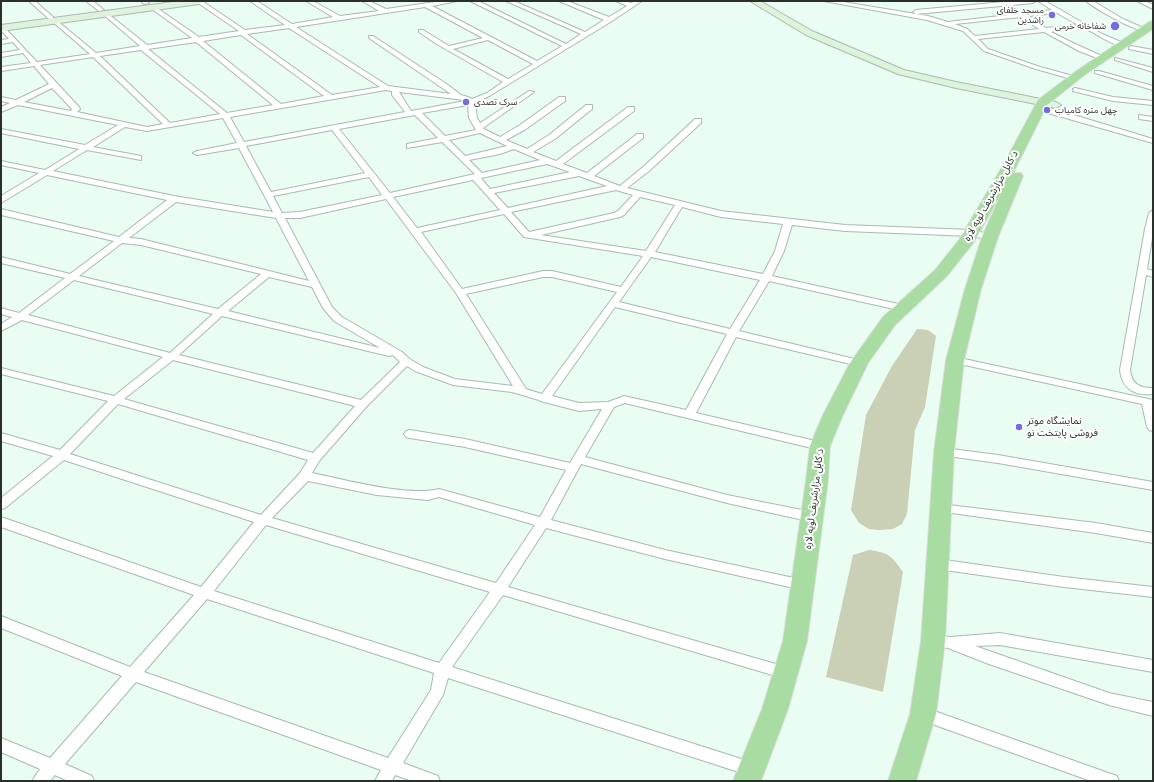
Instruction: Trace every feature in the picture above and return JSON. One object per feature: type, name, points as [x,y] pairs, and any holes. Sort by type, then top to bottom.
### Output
[{"type":"highway","name":"د کابل مزارشریف لویه لاره","points":[[749,775],[775,709],[795,640],[820,446],[832,417],[859,363],[889,321],[981,235],[1015,178],[1058,98],[1150,29]]},
{"type":"highway","name":"د کابل مزارشریف لویه لاره","points":[[902,781],[922,714],[941,641],[938,564],[944,452],[955,360],[973,289],[981,235]]},
{"type":"main road","points":[[53,20],[175,1]]},
{"type":"main road","points":[[2,27],[200,1]]},
{"type":"main road","points":[[754,1],[809,33],[900,72],[956,85],[1058,98]]},
{"type":"main road","points":[[766,1],[819,31],[848,45],[907,68],[960,81],[1058,98]]},
{"type":"street","points":[[32,1],[95,55],[169,126]]},
{"type":"street","points":[[89,1],[101,10]]},
{"type":"street","points":[[200,1],[332,98]]},
{"type":"street","points":[[253,1],[292,25],[386,88],[395,91],[458,96],[466,98],[471,102],[473,118],[480,130],[548,161],[618,188],[721,214],[845,228],[981,235]]},
{"type":"street","points":[[309,1],[338,18]]},
{"type":"street","points":[[365,1],[384,12]]},
{"type":"street","points":[[417,1],[538,64]]},
{"type":"street","points":[[1,69],[454,1]]},
{"type":"street","points":[[473,1],[566,46]]},
{"type":"street","points":[[509,1],[586,34]]},
{"type":"street","points":[[562,1],[610,20]]},
{"type":"street","points":[[619,1],[631,5]]},
{"type":"street","points":[[197,153],[471,102],[489,94],[626,10],[631,5],[640,1]]},
{"type":"street","points":[[827,1],[904,14],[946,23],[965,30],[986,50],[1038,68],[1058,98],[1153,141]]},
{"type":"street","points":[[904,14],[986,3],[1033,1]]},
{"type":"street","points":[[1041,1],[1100,35],[1114,56],[1153,88]]},
{"type":"street","points":[[1090,1],[1121,20],[1150,29]]},
{"type":"street","points":[[1140,1],[1153,7]]},
{"type":"street","points":[[154,8],[198,40],[280,107]]},
{"type":"street","points":[[946,23],[1059,11]]},
{"type":"street","points":[[107,15],[144,48],[226,116],[268,195],[281,216],[328,308],[338,319],[419,369],[453,382],[512,389],[578,408],[610,405],[624,399],[820,446]]},
{"type":"street","points":[[1022,15],[1044,31],[1087,52],[1114,56],[1153,70]]},
{"type":"street","points":[[974,38],[1085,26]]},
{"type":"street","points":[[2,27],[76,109],[73,113]]},
{"type":"street","points":[[421,31],[508,82]]},
{"type":"street","points":[[371,37],[446,86],[458,96]]},
{"type":"street","points":[[448,48],[489,38]]},
{"type":"street","points":[[1,42],[14,40]]},
{"type":"street","points":[[1,54],[25,51]]},
{"type":"street","points":[[1114,56],[1153,52]]},
{"type":"street","points":[[1,110],[53,85]]},
{"type":"street","points":[[1,99],[147,129],[386,88]]},
{"type":"street","points":[[395,91],[396,95],[412,113],[444,139],[464,159],[478,176],[488,192],[528,235],[649,254],[765,279],[811,287],[903,308]]},
{"type":"street","points":[[410,146],[480,130],[531,92]]},
{"type":"street","points":[[500,140],[523,127],[562,98]]},
{"type":"street","points":[[1058,98],[1113,99],[1153,103]]},
{"type":"street","points":[[527,152],[552,137],[589,107]]},
{"type":"street","points":[[558,164],[630,109]]},
{"type":"street","points":[[1142,116],[1153,118]]},
{"type":"street","points":[[415,231],[618,188],[646,169],[698,121]]},
{"type":"street","points":[[1,200],[88,148],[123,125]]},
{"type":"street","points":[[334,127],[415,231],[460,292],[523,393]]},
{"type":"street","points":[[1,130],[138,158]]},
{"type":"street","points":[[588,176],[640,136]]},
{"type":"street","points":[[464,159],[498,152],[514,146]]},
{"type":"street","points":[[1,163],[174,199],[281,216],[300,215],[548,161]]},
{"type":"street","points":[[488,192],[579,173]]},
{"type":"street","points":[[268,195],[371,174]]},
{"type":"street","points":[[528,235],[617,215],[621,213],[638,194]]},
{"type":"street","points":[[1,328],[20,316],[122,240],[174,199]]},
{"type":"street","points":[[544,399],[649,254],[680,204]]},
{"type":"street","points":[[1,212],[122,240],[141,242],[315,285]]},
{"type":"street","points":[[1153,213],[1125,370],[1126,379],[1130,386],[1141,391],[1153,391]]},
{"type":"street","points":[[689,415],[733,332],[777,256],[788,221]]},
{"type":"street","points":[[1,260],[221,312],[392,354],[402,358]]},
{"type":"street","points":[[1142,270],[1153,274]]},
{"type":"street","points":[[1,505],[62,455],[116,400],[141,378],[172,356],[221,312],[268,273]]},
{"type":"street","points":[[460,292],[543,274],[552,274],[623,290]]},
{"type":"street","points":[[613,304],[859,363]]},
{"type":"street","points":[[1,311],[363,404]]},
{"type":"street","points":[[40,781],[204,593],[263,520],[305,476],[315,458],[402,358]]},
{"type":"street","points":[[955,360],[1150,402],[1153,427]]},
{"type":"street","points":[[1,371],[116,400],[315,458]]},
{"type":"street","points":[[1123,397],[1130,386]]},
{"type":"street","points":[[383,781],[438,691],[442,670],[499,590],[544,523],[610,405]]},
{"type":"street","points":[[410,434],[576,464],[726,499],[812,517]]},
{"type":"street","points":[[1,437],[62,455],[263,520],[786,673]]},
{"type":"street","points":[[944,452],[998,459],[1153,486]]},
{"type":"street","points":[[305,476],[378,490],[428,496],[439,492],[544,523],[698,562],[803,585]]},
{"type":"street","points":[[940,508],[1096,528],[1153,538]]},
{"type":"street","points":[[1,522],[204,593],[442,670],[749,775]]},
{"type":"street","points":[[938,564],[1064,582],[1153,592]]},
{"type":"street","points":[[1,622],[132,674],[432,781]]},
{"type":"street","points":[[941,641],[1000,639],[1153,666]]},
{"type":"street","points":[[941,641],[991,660],[1102,696],[1153,709]]},
{"type":"street","points":[[922,714],[1111,781]]},
{"type":"street","points":[[1,745],[86,781]]},
{"type":"green space","points":[[917,329],[928,330],[936,336],[925,407],[915,430],[907,514],[902,524],[893,529],[869,529],[859,523],[851,510],[866,415],[892,366]]},
{"type":"green space","points":[[869,550],[881,552],[889,556],[903,572],[883,692],[826,677],[853,555]]},
{"type":"place","name":"مسجد خلفای راشدین","points":[[1052,15]]},
{"type":"place","name":"شفاخانه خرمی","points":[[1115,26]]},
{"type":"place","name":"سرک تصدی","points":[[466,102]]},
{"type":"place","name":"چهل متره کامیاب","points":[[1047,110]]},
{"type":"place","name":"نمایشگاه موتر فروشی پایتخت نو","points":[[1019,427]]}]
